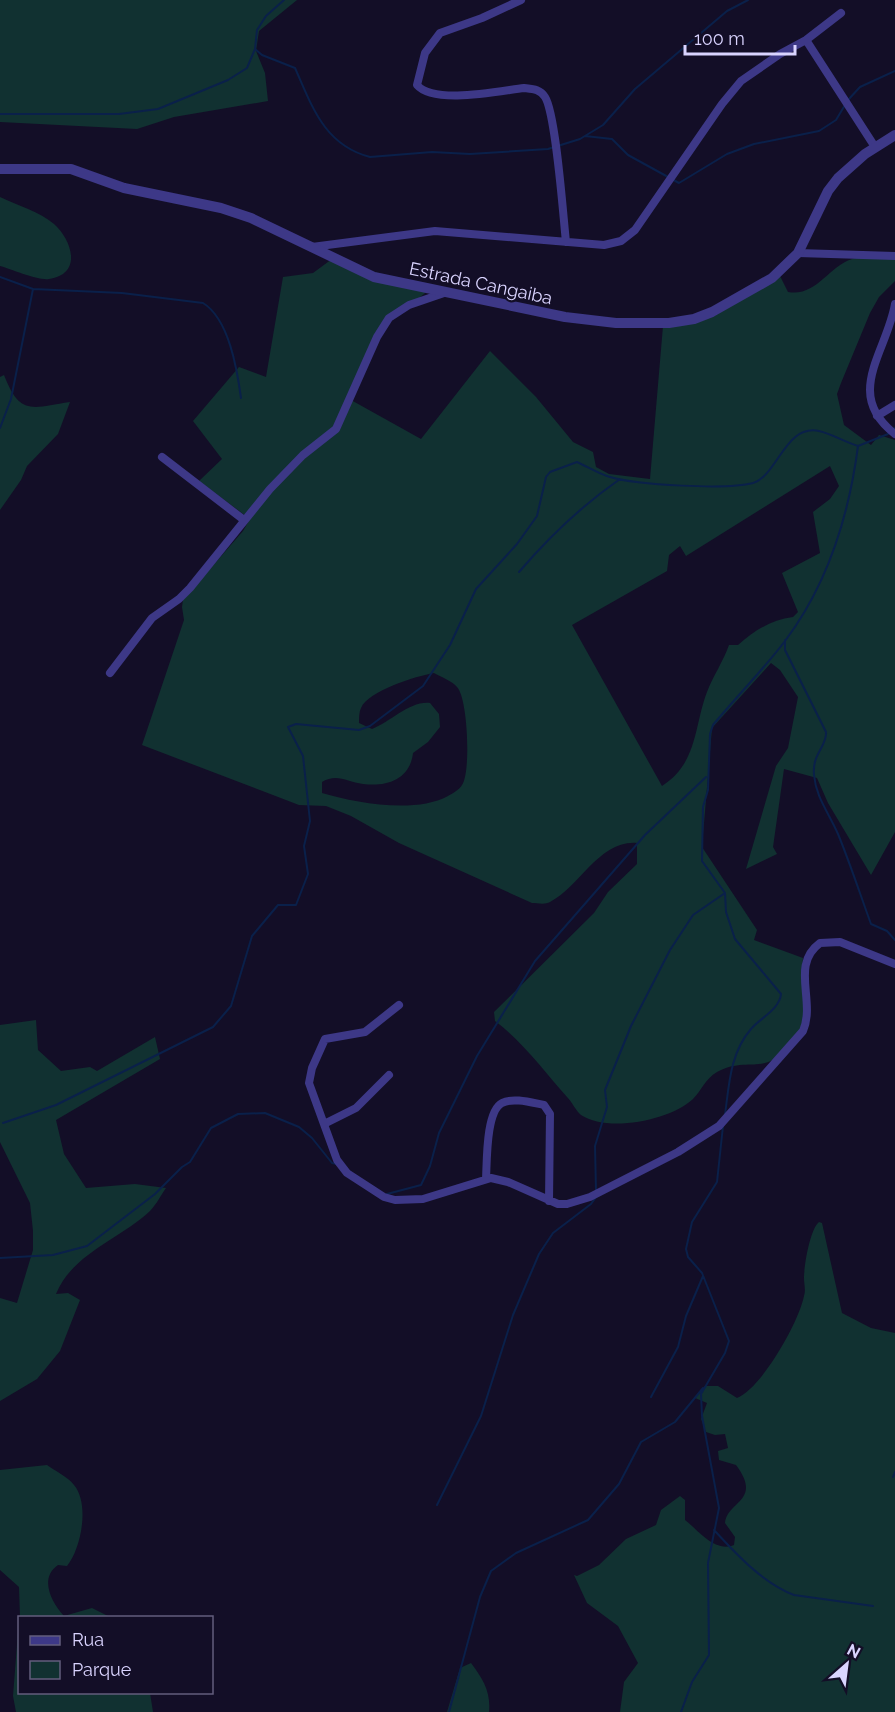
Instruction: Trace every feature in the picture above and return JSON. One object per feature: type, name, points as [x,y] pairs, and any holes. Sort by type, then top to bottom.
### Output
[{"type":"street","points":[[521,0],[482,18],[440,33],[425,54],[417,85],[422,90],[441,96],[524,88],[542,93],[548,104],[552,128],[566,242]]},
{"type":"street","points":[[312,247],[435,231],[604,245],[621,241],[632,234],[722,104],[741,81],[780,54],[806,40],[841,13]]},
{"type":"street","points":[[806,40],[875,147]]},
{"type":"street","name":"Estrada Cangaiba","points":[[0,168],[62,167],[81,171],[124,188],[231,211],[374,277],[565,317],[616,323],[669,323],[694,319],[727,305],[772,278],[798,253],[828,191],[838,178],[875,147],[895,135]]},
{"type":"street","points":[[798,253],[895,256]]},
{"type":"street","points":[[110,673],[152,618],[179,599],[190,588],[290,467],[336,429],[377,337],[389,318],[409,305],[448,292]]},
{"type":"street","points":[[895,304],[869,381],[869,398],[877,416],[895,434]]},
{"type":"street","points":[[877,416],[895,405]]},
{"type":"street","points":[[162,457],[244,520]]},
{"type":"street","points":[[399,1005],[365,1032],[330,1038],[323,1042],[309,1078],[333,1152],[347,1173],[384,1197],[395,1200],[423,1199],[486,1179],[508,1182],[549,1201],[567,1204],[590,1197],[678,1152],[719,1126],[804,1031],[808,1014],[805,963],[810,952],[820,943],[840,942],[895,964]]},
{"type":"street","points":[[324,1124],[356,1108],[389,1075]]},
{"type":"street","points":[[486,1179],[491,1121],[496,1108],[508,1101],[544,1105],[550,1114],[549,1201]]},
{"type":"green space","points":[[0,0],[297,0],[259,31],[256,51],[265,73],[268,101],[174,117],[137,129],[0,122]]},
{"type":"green space","points":[[0,197],[54,224],[66,239],[69,247],[71,256],[67,271],[60,276],[44,279],[0,266]]},
{"type":"green space","points":[[876,256],[895,259],[895,281],[879,297],[870,313],[837,394],[844,425],[871,445],[879,435],[895,440],[895,832],[871,875],[828,803],[817,778],[784,769],[773,847],[777,854],[746,869],[776,766],[788,748],[798,697],[780,670],[771,663],[712,728],[702,847],[757,930],[754,940],[803,958],[806,1009],[804,1024],[785,1050],[775,1058],[766,1063],[739,1065],[717,1072],[709,1078],[693,1099],[670,1113],[639,1122],[607,1123],[593,1120],[579,1113],[533,1057],[495,1021],[494,1012],[594,913],[608,892],[637,864],[637,843],[624,844],[601,856],[571,886],[550,902],[532,903],[399,843],[351,816],[326,806],[299,805],[142,745],[184,620],[183,600],[243,531],[250,519],[199,481],[222,459],[193,421],[239,367],[266,377],[283,277],[313,273],[332,259],[430,289],[385,326],[351,400],[421,439],[490,351],[536,397],[573,442],[593,452],[596,467],[609,474],[650,479],[663,326],[684,322],[779,274],[788,292],[798,292],[814,286],[844,263],[855,258]],"holes":[[[830,466],[839,486],[830,499],[813,512],[820,553],[782,573],[798,612],[793,617],[764,626],[738,645],[729,645],[707,692],[689,755],[674,777],[662,786],[572,625],[667,571],[669,555],[680,546],[686,556]],[[434,673],[457,687],[464,705],[467,766],[460,788],[435,801],[403,806],[368,803],[322,793],[322,782],[327,779],[342,779],[372,785],[389,782],[402,775],[411,762],[413,753],[428,742],[440,727],[439,714],[430,703],[422,703],[372,729],[359,723],[360,710],[365,702],[382,690]]]},
{"type":"green space","points":[[4,375],[16,397],[28,406],[70,402],[58,434],[27,466],[21,480],[0,510],[0,377]]},
{"type":"green space","points":[[36,1020],[38,1050],[61,1071],[90,1067],[97,1071],[155,1037],[160,1059],[56,1120],[64,1154],[86,1188],[135,1184],[166,1188],[150,1211],[85,1257],[64,1280],[56,1294],[68,1293],[80,1300],[60,1351],[37,1379],[0,1401],[0,1298],[17,1303],[33,1250],[33,1231],[30,1203],[0,1142],[0,1025]]},
{"type":"green space","points":[[819,1222],[822,1223],[842,1313],[871,1328],[895,1333],[895,1712],[620,1712],[624,1682],[638,1663],[618,1626],[587,1603],[574,1575],[577,1576],[599,1565],[626,1539],[656,1525],[661,1510],[680,1496],[685,1500],[685,1520],[714,1543],[727,1547],[734,1545],[735,1537],[725,1523],[731,1510],[745,1493],[746,1486],[736,1465],[719,1460],[718,1451],[728,1448],[725,1434],[715,1435],[706,1432],[701,1419],[707,1403],[695,1398],[705,1386],[718,1386],[737,1398],[747,1392],[767,1369],[787,1337],[801,1307],[805,1294],[804,1272],[808,1248]]},
{"type":"green space","points":[[47,1465],[65,1477],[79,1493],[83,1514],[80,1538],[67,1566],[58,1565],[52,1570],[48,1583],[51,1597],[64,1616],[20,1616],[19,1587],[0,1570],[0,1470]]},
{"type":"green space","points":[[92,1608],[108,1616],[64,1616]]},
{"type":"green space","points":[[18,1632],[18,1694],[150,1694],[153,1712],[16,1712],[13,1696]]},
{"type":"green space","points":[[471,1663],[485,1686],[489,1698],[489,1712],[447,1712],[460,1668]]},
{"type":"waterway","points":[[0,114],[119,114],[158,109],[228,80],[247,68],[255,49],[257,30],[266,16],[284,0]]},
{"type":"waterway","points":[[255,49],[262,55],[295,68],[314,110],[331,134],[354,151],[370,157],[432,152],[470,154],[548,149],[580,139],[603,125],[635,89],[727,11],[748,0]]},
{"type":"waterway","points":[[848,100],[860,87],[895,71]]},
{"type":"waterway","points":[[585,136],[612,139],[628,155],[679,183],[727,154],[754,144],[819,131],[836,120],[845,105]]},
{"type":"waterway","points":[[0,277],[33,289],[122,293],[203,303],[212,310],[225,332],[234,359],[241,398]]},
{"type":"waterway","points":[[0,428],[11,399],[33,289]]},
{"type":"waterway","points":[[3,1123],[56,1105],[213,1027],[231,1006],[252,936],[278,905],[296,905],[308,874],[304,846],[310,821],[303,756],[288,727],[296,724],[359,730],[370,726],[423,686],[450,645],[476,589],[517,544],[537,516],[546,477],[550,472],[577,462],[606,476],[623,480],[682,486],[740,485],[753,483],[762,478],[790,442],[807,431],[824,432],[858,446],[888,434],[895,428]]},
{"type":"waterway","points":[[725,1115],[729,1081],[739,1048],[751,1029],[777,1004],[781,994],[735,939],[726,912],[725,893],[702,861],[703,807],[708,790],[710,734],[713,725],[785,641],[813,596],[825,572],[842,523],[858,446]]},
{"type":"waterway","points":[[519,572],[566,522],[620,479]]},
{"type":"waterway","points":[[785,640],[785,650],[826,732],[814,767],[817,791],[838,834],[871,924],[887,931],[895,940]]},
{"type":"waterway","points":[[387,1194],[421,1185],[430,1166],[439,1133],[477,1056],[535,961],[645,835],[706,777]]},
{"type":"waterway","points":[[596,1191],[595,1146],[607,1107],[605,1090],[631,1026],[670,950],[693,915],[725,893]]},
{"type":"waterway","points":[[0,1258],[53,1255],[87,1246],[155,1194],[190,1162],[211,1128],[238,1114],[265,1113],[299,1127],[312,1138],[332,1163],[337,1164]]},
{"type":"waterway","points":[[681,1712],[692,1682],[709,1655],[708,1563],[719,1508],[702,1416],[701,1394],[725,1353],[729,1341],[702,1273],[688,1257],[686,1249],[692,1222],[717,1182],[723,1126]]},
{"type":"waterway","points":[[437,1505],[481,1416],[513,1315],[539,1254],[553,1233],[591,1204],[596,1197]]},
{"type":"waterway","points":[[651,1397],[678,1347],[686,1316],[703,1276]]},
{"type":"waterway","points":[[449,1712],[480,1597],[491,1571],[516,1553],[588,1520],[619,1484],[641,1442],[675,1422],[703,1388]]},
{"type":"waterway","points":[[893,1477],[895,1472]]},
{"type":"waterway","points":[[714,1530],[761,1576],[783,1590],[794,1595],[873,1606]]}]
